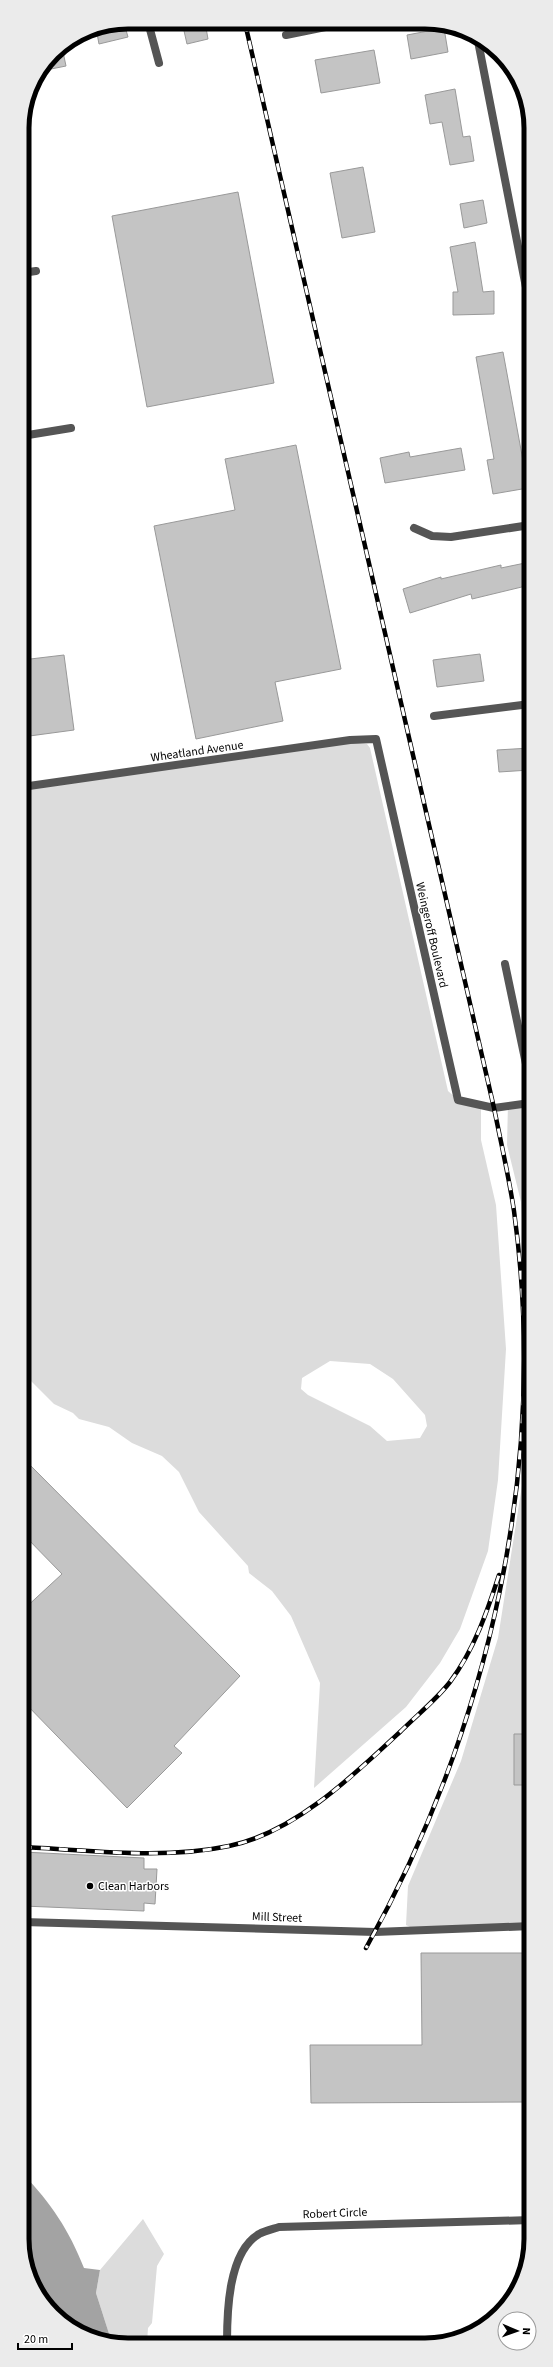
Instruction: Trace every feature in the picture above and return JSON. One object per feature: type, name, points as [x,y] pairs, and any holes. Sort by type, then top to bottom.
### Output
[{"type":"street","points":[[150,29],[159,63]]},
{"type":"street","points":[[286,35],[316,29]]},
{"type":"street","points":[[479,45],[524,277]]},
{"type":"street","points":[[29,272],[36,271]]},
{"type":"street","points":[[29,435],[71,428]]},
{"type":"street","points":[[414,528],[432,536],[451,538],[524,526]]},
{"type":"street","points":[[434,716],[468,710],[524,705]]},
{"type":"street","name":"Wheatland Avenue","points":[[29,786],[350,740],[376,739]]},
{"type":"street","name":"Weingeroff Boulevard","points":[[376,739],[454,1089],[458,1100],[494,1108],[524,1104]]},
{"type":"street","points":[[505,964],[524,1054]]},
{"type":"street","name":"Mill Street","points":[[29,1922],[375,1932],[524,1926]]},
{"type":"street","name":"Robert Circle","points":[[227,2338],[229,2297],[236,2270],[244,2248],[258,2235],[279,2227],[524,2220]]},
{"type":"shaded area","points":[[342,742],[367,744],[370,748],[448,1091],[458,1100],[481,1103],[481,1140],[496,1205],[506,1349],[498,1480],[488,1551],[460,1629],[440,1663],[406,1707],[314,1788],[320,1683],[291,1616],[272,1591],[249,1573],[248,1566],[199,1512],[179,1472],[162,1456],[132,1443],[109,1427],[79,1419],[73,1413],[54,1404],[29,1379],[29,788]],"holes":[[[330,1361],[370,1364],[393,1379],[425,1415],[427,1426],[420,1438],[387,1441],[370,1426],[308,1395],[301,1389],[302,1378]]]},
{"type":"shaded area","points":[[524,1102],[524,1251],[521,1202],[507,1145],[508,1103]]},
{"type":"shaded area","points":[[524,1461],[524,1734],[514,1734],[514,1785],[524,1785],[524,1926],[410,1927],[406,1925],[408,1886],[461,1761],[498,1638],[523,1479]]},
{"type":"shaded area","points":[[29,2181],[51,2206],[72,2241],[84,2268],[100,2270],[96,2293],[110,2336],[96,2333],[73,2321],[58,2309],[49,2299],[39,2283],[32,2265],[30,2252]]},
{"type":"shaded area","points":[[143,2219],[164,2254],[157,2266],[152,2323],[148,2328],[147,2338],[122,2338],[110,2336],[96,2293],[100,2270]]},
{"type":"building","points":[[126,29],[128,37],[99,44],[97,34]]},
{"type":"building","points":[[184,29],[206,29],[208,39],[187,44]]},
{"type":"building","points":[[435,30],[445,31],[448,52],[411,59],[407,35]]},
{"type":"building","points":[[374,50],[380,83],[321,93],[315,60]]},
{"type":"building","points":[[63,54],[66,66],[48,70]]},
{"type":"building","points":[[455,89],[463,137],[470,136],[474,161],[450,165],[442,122],[430,124],[425,95]]},
{"type":"building","points":[[363,167],[375,232],[342,238],[330,173]]},
{"type":"building","points":[[238,192],[274,383],[147,407],[112,216]]},
{"type":"building","points":[[483,200],[487,223],[464,228],[460,204]]},
{"type":"building","points":[[475,242],[483,292],[494,291],[494,314],[453,315],[453,292],[458,292],[450,247]]},
{"type":"building","points":[[503,352],[524,466],[524,489],[493,494],[487,460],[494,459],[476,357]]},
{"type":"building","points":[[296,445],[341,669],[275,682],[283,721],[196,739],[154,526],[235,510],[225,459]]},
{"type":"building","points":[[461,448],[465,470],[385,483],[380,458],[409,452],[410,457]]},
{"type":"building","points":[[524,563],[524,586],[472,599],[471,594],[410,613],[403,589],[441,577],[441,579],[501,565],[501,568]]},
{"type":"building","points":[[480,654],[484,681],[437,687],[433,660]]},
{"type":"building","points":[[64,655],[74,730],[29,736],[29,659]]},
{"type":"building","points":[[524,748],[524,770],[499,772],[497,750]]},
{"type":"building","points":[[29,1464],[240,1676],[174,1746],[182,1753],[127,1808],[29,1707],[29,1604],[62,1574],[29,1540]]},
{"type":"building","points":[[514,1734],[524,1734],[524,1785],[514,1785]]},
{"type":"building","name":"Clean Harbors","points":[[29,1852],[144,1858],[144,1869],[157,1869],[155,1904],[144,1903],[144,1911],[29,1906]]},
{"type":"building","points":[[421,1953],[524,1953],[524,2102],[311,2103],[310,2045],[422,2045]]},
{"type":"railway","points":[[246,29],[494,1108],[514,1211],[523,1307],[523,1403],[515,1498],[500,1592],[477,1684],[446,1775],[409,1863],[366,1948]]},
{"type":"railway","points":[[29,1847],[126,1853],[204,1850],[229,1846],[253,1839],[277,1829],[300,1816],[363,1766],[445,1689],[459,1670],[473,1644],[485,1617],[499,1575]]},
{"type":"place","name":"Clean Harbors","points":[[90,1886]]}]
